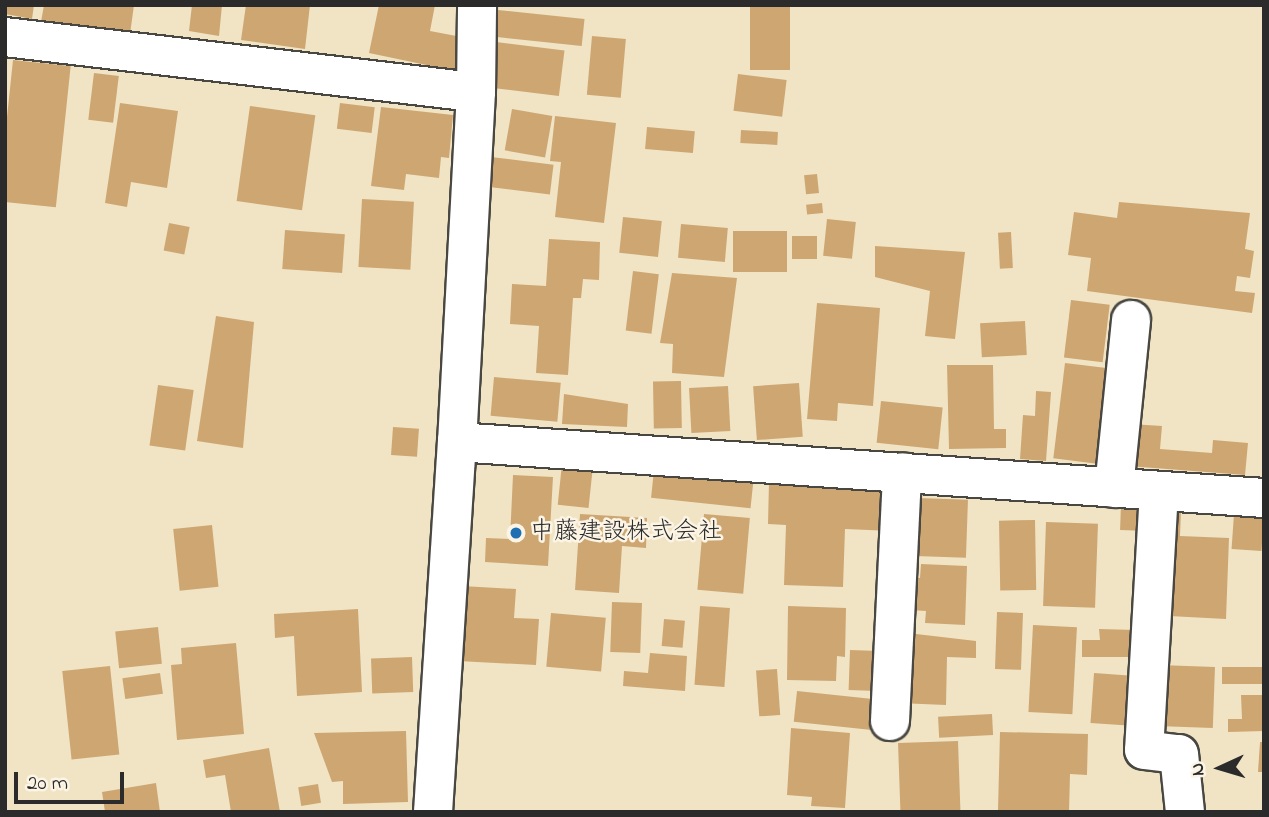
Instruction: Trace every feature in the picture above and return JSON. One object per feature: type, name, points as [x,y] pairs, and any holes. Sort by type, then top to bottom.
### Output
[{"type":"street","points":[[433,812],[457,442],[476,92],[477,5]]},
{"type":"street","points":[[5,37],[476,92]]},
{"type":"street","points":[[1114,488],[1131,320]]},
{"type":"street","points":[[457,442],[1264,498]]},
{"type":"street","points":[[890,721],[902,472]]},
{"type":"street","points":[[1159,491],[1144,750],[1179,754],[1185,812]]},
{"type":"building","points":[[5,5],[34,5],[32,19],[5,14]]},
{"type":"building","points":[[44,5],[134,5],[130,34],[41,22]]},
{"type":"building","points":[[192,5],[222,5],[219,36],[189,31]]},
{"type":"building","points":[[246,5],[310,5],[305,49],[241,40]]},
{"type":"building","points":[[379,5],[435,5],[430,31],[467,38],[460,72],[369,53]]},
{"type":"building","points":[[750,5],[790,5],[790,70],[750,70]]},
{"type":"building","points":[[498,10],[585,19],[582,46],[495,37]]},
{"type":"building","points":[[592,36],[626,39],[621,98],[587,95]]},
{"type":"building","points":[[496,42],[564,50],[559,96],[490,88]]},
{"type":"building","points":[[13,60],[71,66],[56,207],[5,202],[5,136]]},
{"type":"building","points":[[94,73],[119,76],[113,123],[88,120]]},
{"type":"building","points":[[738,74],[787,80],[782,117],[733,111]]},
{"type":"building","points":[[120,103],[178,111],[167,188],[131,182],[127,207],[105,203]]},
{"type":"building","points":[[340,103],[375,107],[372,133],[337,129]]},
{"type":"building","points":[[250,106],[315,115],[302,210],[237,201]]},
{"type":"building","points":[[381,107],[453,115],[449,158],[441,157],[439,178],[406,174],[404,190],[371,186]]},
{"type":"building","points":[[512,109],[552,116],[545,157],[505,150]]},
{"type":"building","points":[[555,116],[616,123],[604,223],[555,217],[561,162],[550,161]]},
{"type":"building","points":[[647,127],[695,131],[693,153],[645,149]]},
{"type":"building","points":[[741,130],[778,132],[777,145],[740,143]]},
{"type":"building","points":[[491,157],[554,165],[550,194],[487,187]]},
{"type":"building","points":[[817,174],[819,193],[806,194],[804,175]]},
{"type":"building","points":[[362,199],[414,202],[410,270],[358,267]]},
{"type":"building","points":[[1119,202],[1250,213],[1245,249],[1254,251],[1250,278],[1237,276],[1235,291],[1255,293],[1252,313],[1087,291],[1091,258],[1068,255],[1074,212],[1117,218]]},
{"type":"building","points":[[822,203],[823,213],[807,215],[806,205]]},
{"type":"building","points":[[623,217],[662,221],[658,257],[619,253]]},
{"type":"building","points":[[827,219],[856,222],[852,259],[823,256]]},
{"type":"building","points":[[169,223],[190,227],[184,254],[164,250]]},
{"type":"building","points":[[681,224],[728,228],[725,262],[678,258]]},
{"type":"building","points":[[285,230],[345,234],[342,273],[282,269]]},
{"type":"building","points":[[733,231],[787,231],[787,272],[733,272]]},
{"type":"building","points":[[1011,232],[1013,268],[1000,269],[998,233]]},
{"type":"building","points":[[792,236],[817,236],[817,259],[792,259]]},
{"type":"building","points":[[549,239],[600,242],[599,280],[583,279],[581,298],[573,298],[568,375],[536,373],[539,326],[510,324],[512,284],[546,286]]},
{"type":"building","points":[[875,246],[965,252],[955,339],[925,336],[930,291],[875,277]]},
{"type":"building","points":[[633,271],[659,274],[651,334],[626,331]]},
{"type":"building","points":[[672,273],[737,278],[724,377],[672,373],[673,344],[660,343]]},
{"type":"building","points":[[1071,300],[1110,305],[1103,362],[1064,358]]},
{"type":"building","points":[[817,303],[880,308],[873,406],[838,403],[837,421],[807,419]]},
{"type":"building","points":[[216,316],[254,322],[243,448],[197,441]]},
{"type":"building","points":[[1025,321],[1027,355],[982,357],[980,323]]},
{"type":"building","points":[[1065,363],[1115,369],[1103,464],[1053,458]]},
{"type":"building","points":[[947,365],[993,365],[994,429],[1006,429],[1006,448],[949,449]]},
{"type":"building","points":[[494,377],[561,383],[557,422],[491,416]]},
{"type":"building","points":[[653,381],[681,381],[682,428],[654,428]]},
{"type":"building","points":[[799,383],[803,437],[757,440],[753,386]]},
{"type":"building","points":[[158,385],[194,390],[185,450],[150,445]]},
{"type":"building","points":[[728,386],[730,431],[691,433],[689,388]]},
{"type":"building","points":[[1036,391],[1051,392],[1046,461],[1020,459],[1023,415],[1035,416]]},
{"type":"building","points":[[564,394],[628,404],[627,427],[562,424]]},
{"type":"building","points":[[881,401],[943,407],[938,449],[877,443]]},
{"type":"building","points":[[1131,424],[1162,426],[1160,449],[1212,453],[1213,440],[1248,443],[1245,475],[1128,466]]},
{"type":"building","points":[[393,427],[419,429],[417,457],[391,455]]},
{"type":"building","points":[[562,464],[593,467],[589,508],[558,505]]},
{"type":"building","points":[[654,470],[753,480],[751,508],[651,498]]},
{"type":"building","points":[[513,475],[553,477],[548,566],[485,562],[486,538],[510,539]]},
{"type":"building","points":[[769,482],[894,487],[892,531],[845,529],[843,587],[784,585],[786,525],[768,524]]},
{"type":"building","points":[[917,498],[968,500],[966,558],[915,556]]},
{"type":"building","points":[[1121,504],[1156,505],[1155,531],[1120,530]]},
{"type":"building","points":[[1165,510],[1181,511],[1180,536],[1229,538],[1226,619],[1169,616]]},
{"type":"building","points":[[580,514],[647,518],[646,548],[622,546],[619,593],[575,590]]},
{"type":"building","points":[[704,514],[750,518],[743,594],[697,590]]},
{"type":"building","points":[[1234,514],[1264,516],[1261,551],[1232,549]]},
{"type":"building","points":[[1035,520],[1036,590],[1000,591],[999,521]]},
{"type":"building","points":[[1046,522],[1098,524],[1095,608],[1043,606]]},
{"type":"building","points":[[212,525],[218,587],[180,591],[173,529]]},
{"type":"building","points":[[921,564],[967,566],[965,625],[925,623],[926,611],[910,610],[912,577],[920,578]]},
{"type":"building","points":[[462,586],[516,589],[514,618],[539,619],[536,665],[458,661]]},
{"type":"building","points":[[612,602],[642,603],[640,653],[610,652]]},
{"type":"building","points":[[700,606],[730,608],[724,687],[694,685]]},
{"type":"building","points":[[788,606],[846,608],[845,657],[837,656],[836,681],[787,680]]},
{"type":"building","points":[[358,609],[362,692],[297,696],[294,636],[275,638],[274,614]]},
{"type":"building","points":[[997,612],[1023,613],[1021,670],[995,669]]},
{"type":"building","points":[[551,613],[606,618],[601,672],[546,667]]},
{"type":"building","points":[[664,619],[685,621],[683,648],[662,646]]},
{"type":"building","points":[[1033,625],[1077,627],[1072,714],[1028,712]]},
{"type":"building","points":[[158,627],[162,664],[119,668],[115,631]]},
{"type":"building","points":[[1099,629],[1136,630],[1137,657],[1082,657],[1082,640],[1100,640]]},
{"type":"building","points":[[899,632],[976,641],[976,658],[947,657],[946,705],[898,703]]},
{"type":"building","points":[[236,643],[244,734],[177,740],[171,665],[182,664],[181,648]]},
{"type":"building","points":[[850,650],[886,651],[885,691],[849,690]]},
{"type":"building","points":[[650,653],[687,656],[685,691],[623,686],[624,671],[648,673]]},
{"type":"building","points":[[412,657],[413,692],[372,693],[371,658]]},
{"type":"building","points":[[1159,665],[1215,667],[1213,728],[1157,726]]},
{"type":"building","points":[[110,666],[119,755],[72,760],[62,671]]},
{"type":"building","points":[[1222,667],[1263,667],[1263,684],[1222,684]]},
{"type":"building","points":[[777,669],[780,715],[759,716],[756,670]]},
{"type":"building","points":[[160,673],[163,694],[125,699],[122,678]]},
{"type":"building","points":[[1094,673],[1139,676],[1135,726],[1091,723]]},
{"type":"building","points":[[797,691],[878,699],[874,730],[794,722]]},
{"type":"building","points":[[1241,695],[1264,695],[1264,731],[1228,732],[1228,719],[1242,719]]},
{"type":"building","points":[[992,714],[993,735],[939,738],[938,717]]},
{"type":"building","points":[[791,728],[850,733],[845,808],[811,806],[812,797],[787,795]]},
{"type":"building","points":[[406,731],[408,802],[343,804],[343,781],[332,782],[314,733]]},
{"type":"building","points":[[1000,732],[1088,734],[1087,775],[1070,774],[1069,812],[998,810]]},
{"type":"building","points":[[958,741],[960,812],[900,812],[898,743]]},
{"type":"building","points":[[1260,742],[1264,742],[1264,772],[1258,772]]},
{"type":"building","points":[[269,748],[280,812],[231,812],[225,775],[206,778],[203,760]]},
{"type":"building","points":[[156,783],[160,812],[105,812],[102,792]]},
{"type":"building","points":[[318,784],[321,803],[301,806],[298,787]]},
{"type":"place","name":"中藤建設株式会社","points":[[516,533]]}]
